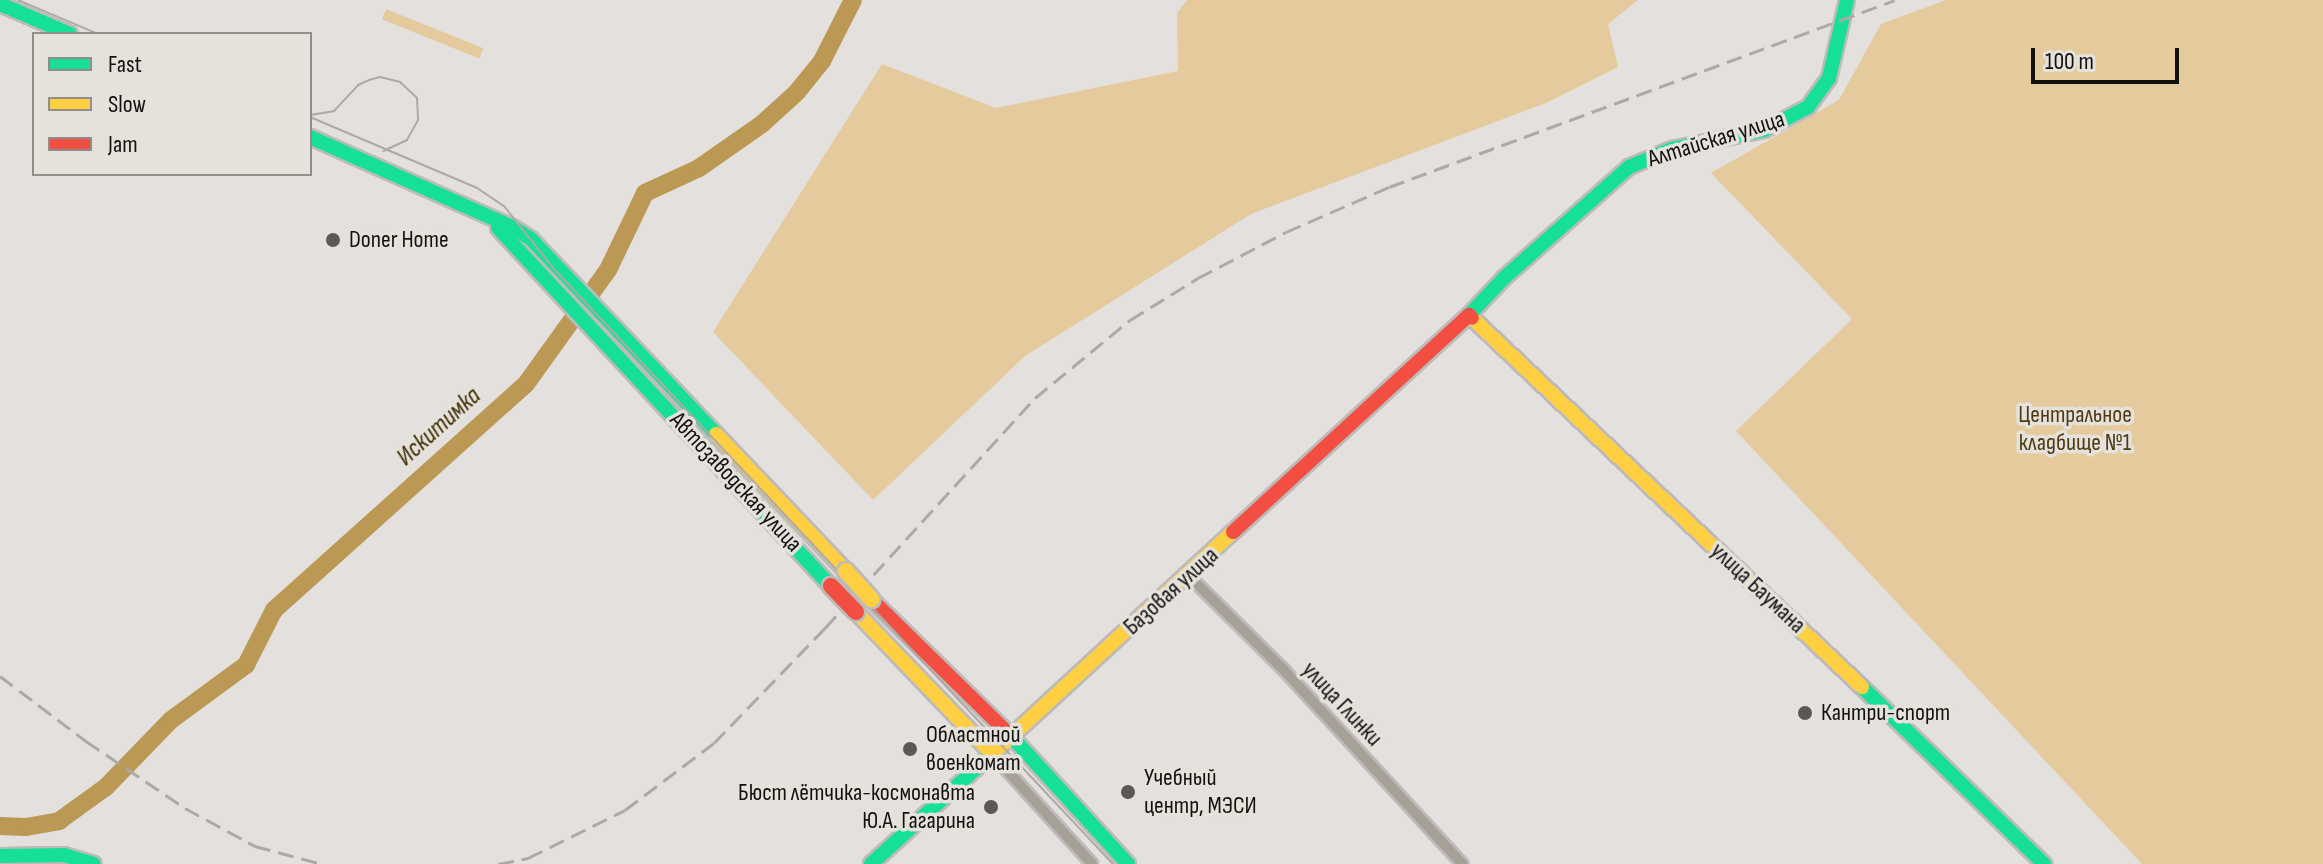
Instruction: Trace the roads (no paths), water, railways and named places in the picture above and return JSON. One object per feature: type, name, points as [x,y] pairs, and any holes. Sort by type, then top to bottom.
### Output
[{"type":"main road","name":"Алтайская улица","points":[[1469,315],[1504,278],[1629,167],[1672,149],[1764,130],[1808,107],[1829,78],[1847,0]]},
{"type":"main road","points":[[0,4],[65,32]]},
{"type":"main road","name":"Автозаводская улица","points":[[312,138],[478,212],[551,271],[633,345],[871,599],[1012,737],[1128,864]]},
{"type":"main road","name":"Автозаводская улица","points":[[551,271],[619,358],[992,754]]},
{"type":"main road","name":"Базовая улица","points":[[871,864],[1189,576],[1469,315]]},
{"type":"main road","name":"улица Баумана","points":[[1469,315],[1957,776],[2044,864]]},
{"type":"main road","points":[[0,856],[64,855],[94,864]]},
{"type":"street","name":"улица Глинки","points":[[1189,576],[1283,669],[1462,864]]},
{"type":"street","points":[[992,754],[1092,864]]},
{"type":"waterway","name":"Искитимка","points":[[0,826],[26,827],[59,821],[106,787],[171,720],[246,665],[274,610],[526,384],[608,270],[645,193],[699,168],[762,124],[797,92],[822,61],[853,0]]},
{"type":"tram line","points":[[18,0],[93,32]]},
{"type":"tram line","points":[[312,115],[334,111],[358,85],[369,80],[380,77],[400,82],[417,98],[418,120],[407,140],[383,151]]},
{"type":"tram line","points":[[312,118],[477,188],[504,206],[554,269],[1113,864]]},
{"type":"railway","points":[[498,864],[528,858],[625,810],[714,743],[825,628],[1035,398],[1130,320],[1198,278],[1286,232],[1389,187],[1895,0]]},
{"type":"railway","points":[[0,676],[86,741],[185,808],[255,846],[322,864]]},
{"type":"place","name":"Doner Home","points":[[333,240]]},
{"type":"place","name":"Кантри-спорт","points":[[1805,713]]},
{"type":"place","name":"Областной военкомат","points":[[910,749]]},
{"type":"place","name":"Учебный центр, МЭСИ","points":[[1128,792]]},
{"type":"place","name":"Бюст лётчика-космонавта Ю.А. Гагарина","points":[[991,807]]},
{"type":"park label","name":"Центральное кладбище №1","points":[[2075,429]]}]
